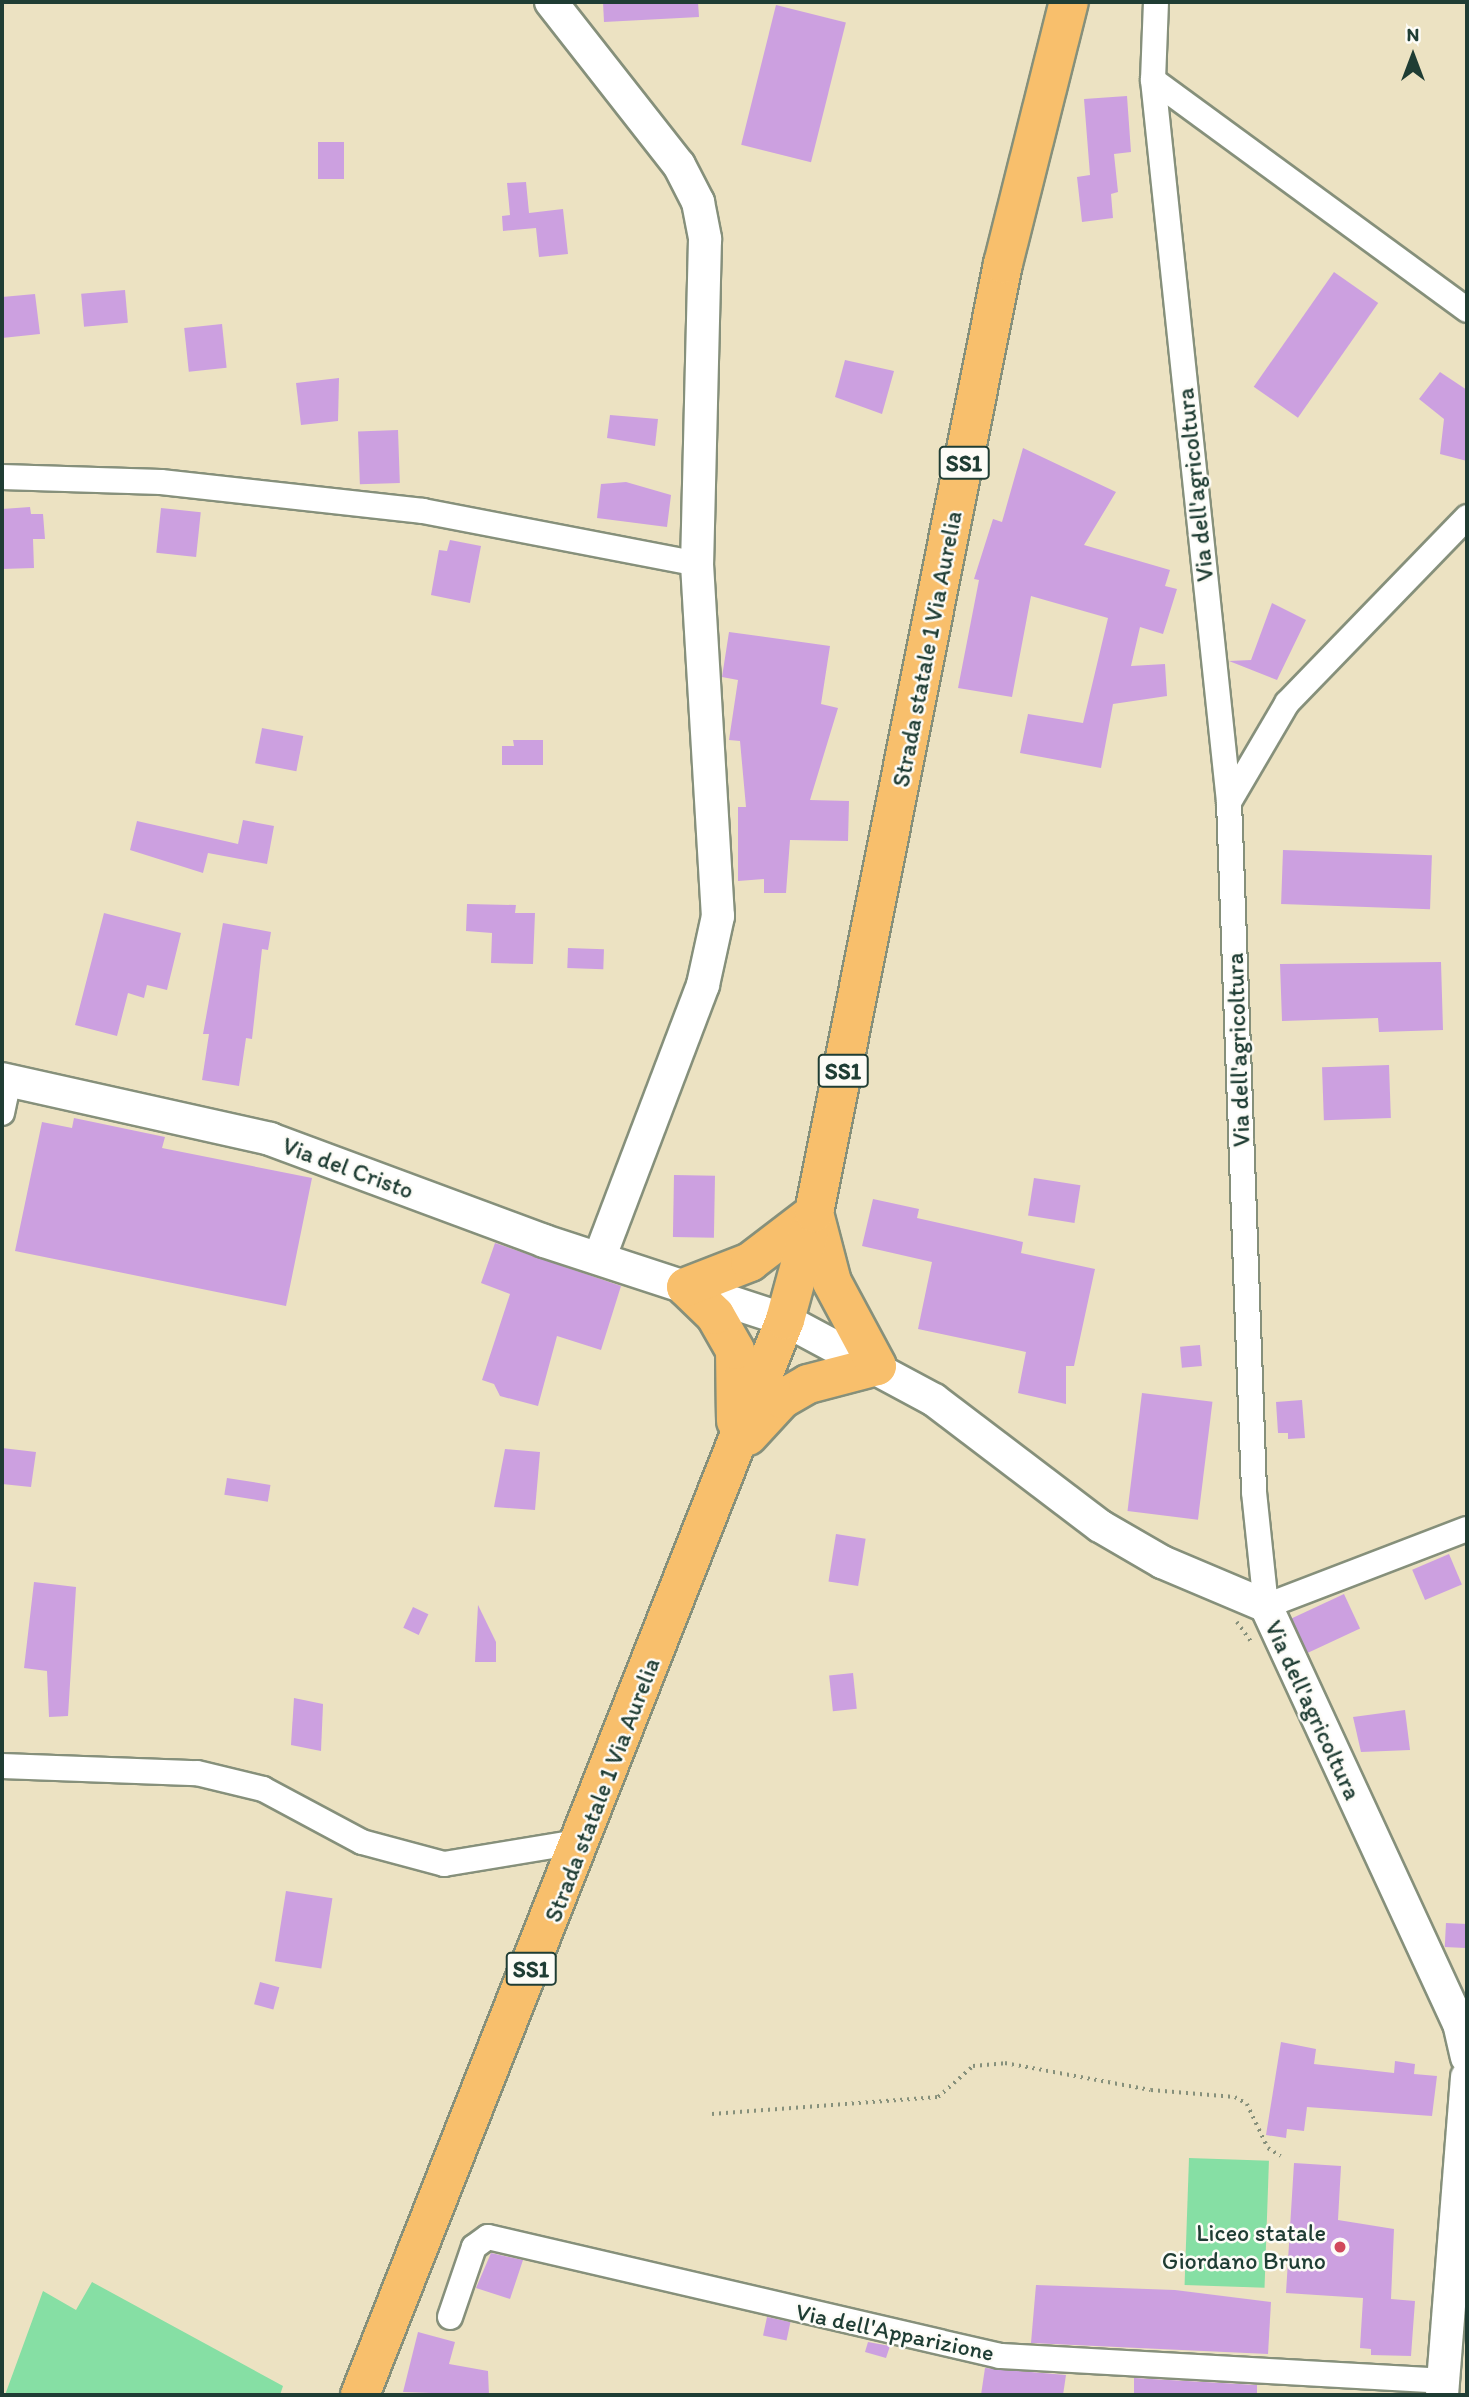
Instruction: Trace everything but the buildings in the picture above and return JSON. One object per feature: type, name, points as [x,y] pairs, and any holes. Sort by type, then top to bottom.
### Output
[{"type":"main road","name":"Strada statale 1 Via Aurelia","points":[[814,1213],[873,928],[1003,264],[1069,2]]},
{"type":"main road","points":[[814,1213],[832,1282],[877,1366],[808,1384],[782,1399],[735,1451],[735,1350],[715,1315],[686,1287],[750,1262],[814,1213]]},
{"type":"main road","name":"SS1","points":[[735,1451],[785,1320],[814,1213]]},
{"type":"main road","name":"Strada statale 1 Via Aurelia","points":[[354,2395],[366,2379],[583,1841],[735,1451]]},
{"type":"street","points":[[551,2],[679,165],[698,202],[705,275],[697,564],[718,916],[714,949],[600,1256]]},
{"type":"street","name":"Via dell'agricoltura","points":[[1156,2],[1153,80],[1229,802],[1254,1492],[1266,1606],[1459,2023],[1467,2057]]},
{"type":"street","points":[[1153,80],[1467,310]]},
{"type":"street","points":[[2,477],[161,482],[423,511],[697,564]]},
{"type":"street","points":[[1229,802],[1287,703],[1467,517]]},
{"type":"street","points":[[2,1113],[5,1079]]},
{"type":"street","name":"Via del Cristo","points":[[5,1079],[270,1139],[785,1320],[877,1366],[981,1433],[1100,1526],[1162,1562],[1266,1606]]},
{"type":"street","points":[[1266,1606],[1467,1530]]},
{"type":"street","points":[[2,1766],[197,1773],[263,1789],[362,1842],[444,1864],[583,1841]]},
{"type":"street","points":[[1442,2388],[1467,2077]]},
{"type":"street","name":"Via dell'Apparizione","points":[[450,2317],[474,2248],[488,2238],[1000,2356],[1442,2388]]},
{"type":"path","points":[[712,2114],[938,2098],[973,2066],[1006,2063],[1151,2090],[1236,2097],[1247,2104],[1268,2148],[1282,2156]]},
{"type":"green space","points":[[1189,2158],[1269,2161],[1265,2288],[1185,2285]]},
{"type":"green space","points":[[92,2282],[283,2386],[280,2395],[5,2395],[43,2291],[76,2310]]},
{"type":"place","name":"Liceo statale Giordano Bruno","points":[[1340,2247]]}]
